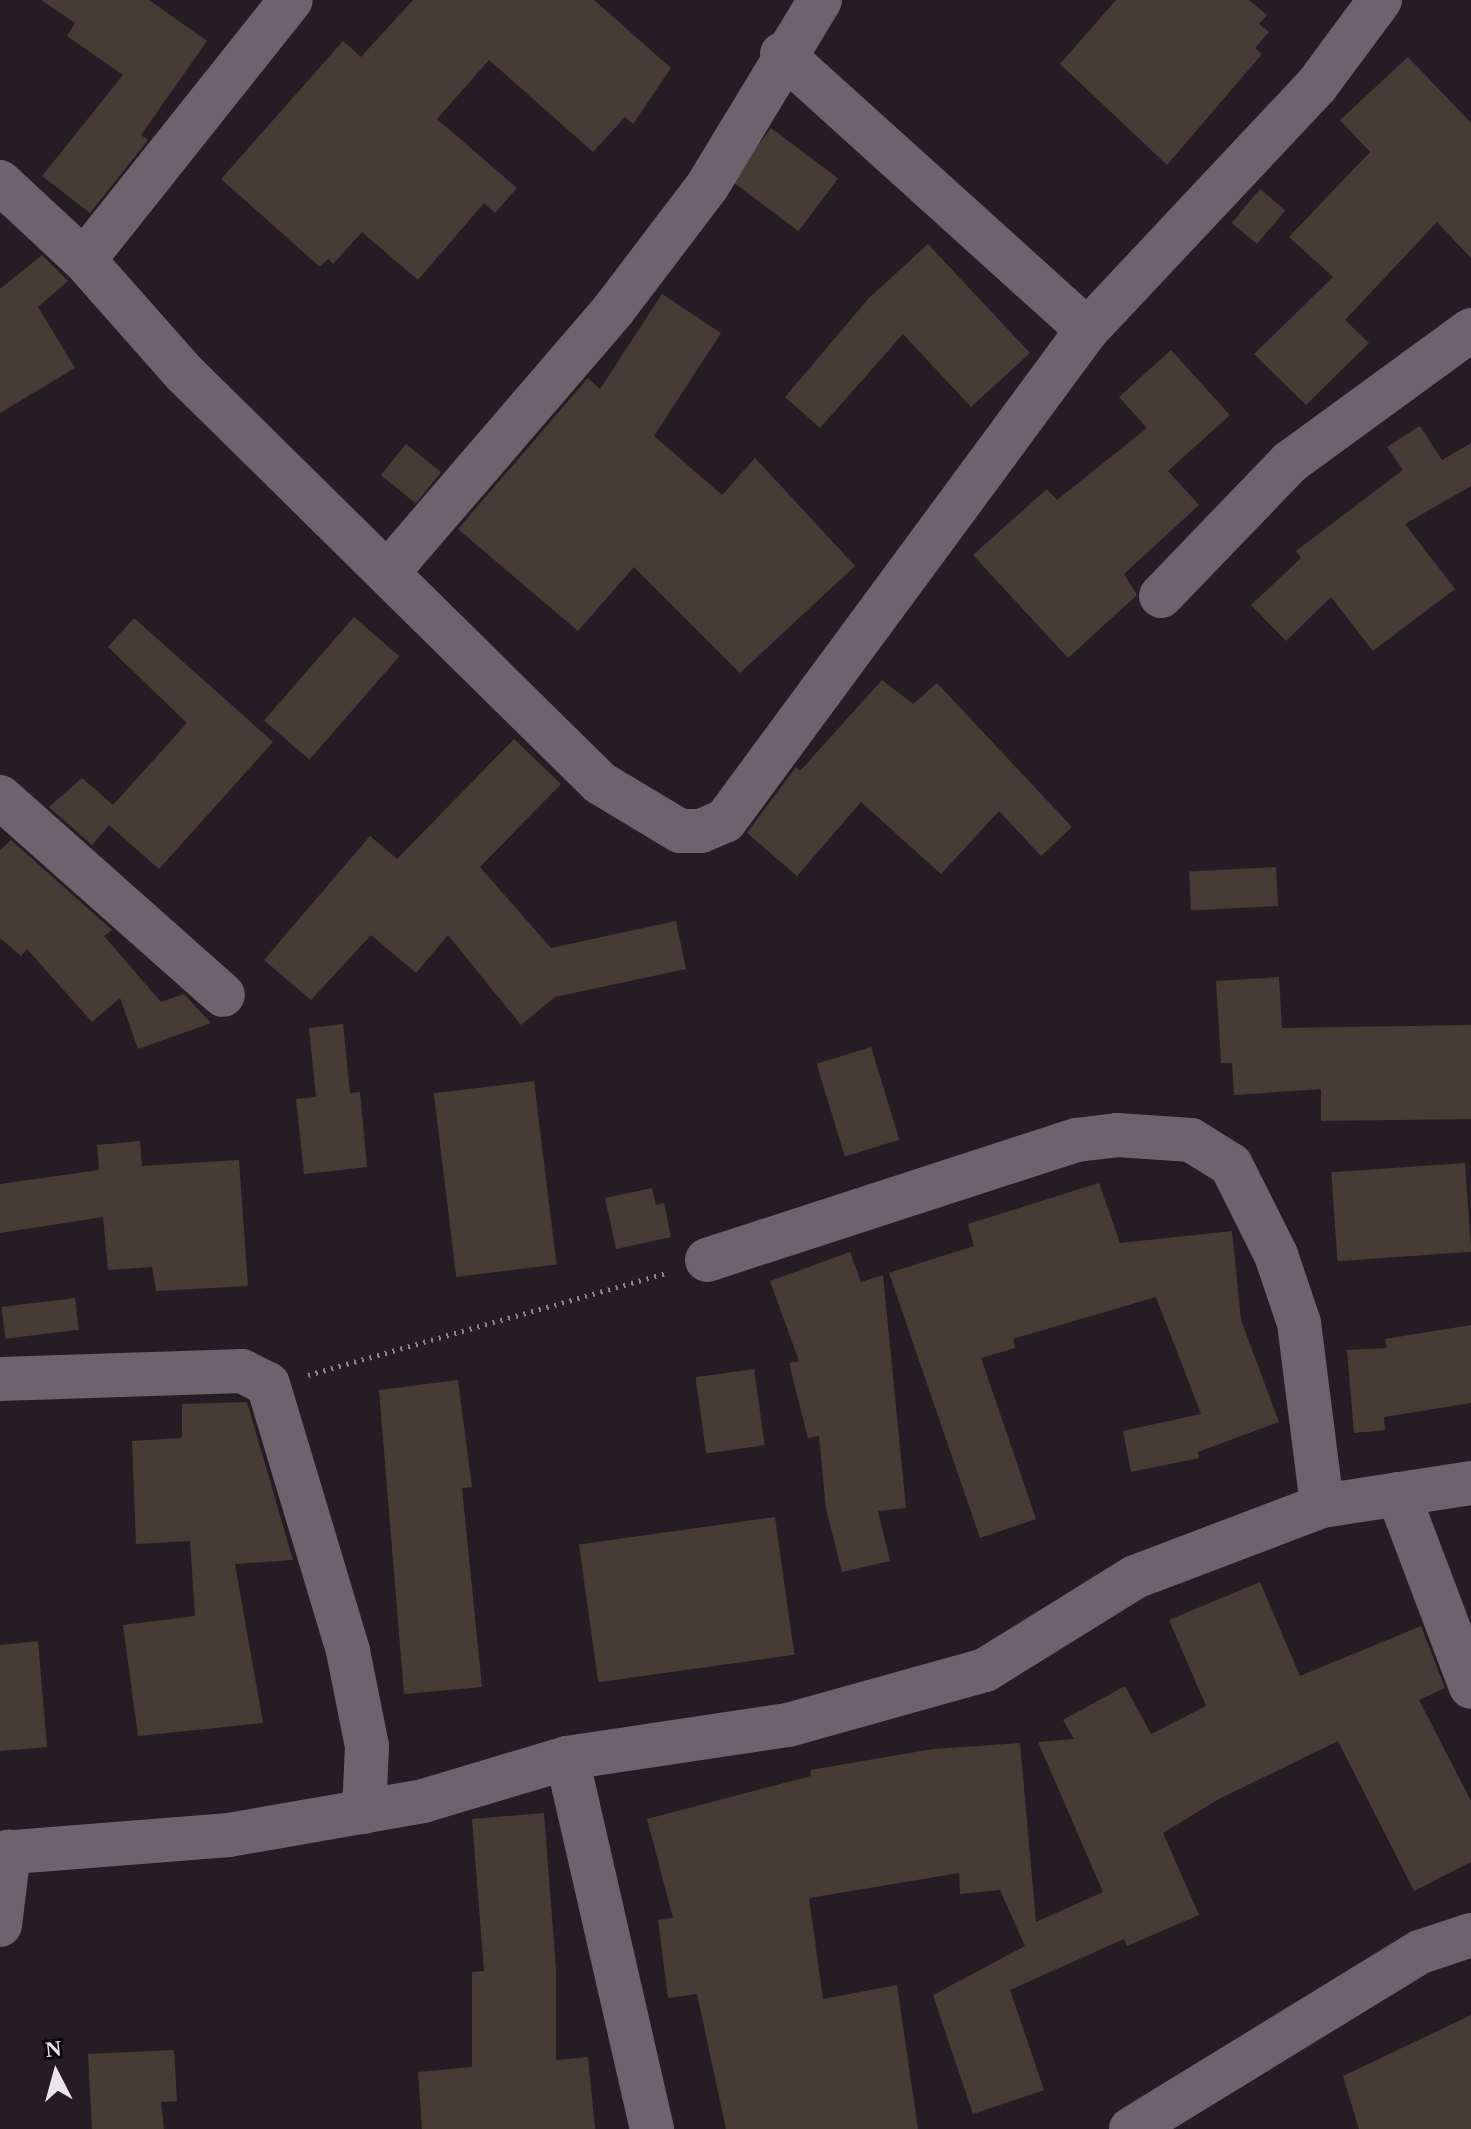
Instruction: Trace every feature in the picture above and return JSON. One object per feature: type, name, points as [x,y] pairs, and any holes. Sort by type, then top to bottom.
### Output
[{"type":"street","points":[[84,260],[291,0]]},
{"type":"street","points":[[388,572],[614,309],[708,185],[782,54],[820,0]]},
{"type":"street","points":[[0,182],[84,260],[184,373],[600,783],[680,831],[701,831],[725,821],[1087,330],[1317,85],[1380,0]]},
{"type":"street","points":[[782,54],[1087,330]]},
{"type":"street","points":[[1161,596],[1290,462],[1471,330]]},
{"type":"street","points":[[0,797],[223,995]]},
{"type":"street","points":[[707,1260],[1077,1140],[1117,1135],[1191,1140],[1231,1165],[1276,1255],[1299,1323],[1322,1506]]},
{"type":"street","points":[[0,1379],[242,1371],[268,1384],[348,1651],[367,1746],[364,1812]]},
{"type":"street","points":[[0,1925],[5,1852],[229,1835],[364,1812],[567,1758],[788,1725],[985,1670],[1135,1577],[1322,1506],[1471,1483]]},
{"type":"street","points":[[1398,1494],[1471,1687]]},
{"type":"street","points":[[567,1758],[652,2129]]},
{"type":"street","points":[[1131,2129],[1420,1952],[1471,1935]]},
{"type":"path","points":[[268,1384],[707,1260]]},
{"type":"building","points":[[41,0],[149,0],[207,41],[141,135],[148,140],[90,213],[42,176],[123,75],[67,36],[75,23]]},
{"type":"building","points":[[413,0],[594,0],[671,68],[633,124],[625,117],[593,152],[489,60],[437,119],[517,188],[495,213],[484,203],[418,280],[362,232],[333,264],[328,259],[320,267],[221,179],[343,41],[361,57]]},
{"type":"building","points":[[1116,0],[1249,0],[1267,15],[1259,24],[1269,32],[1255,48],[1262,54],[1167,165],[1060,64]]},
{"type":"building","points":[[1408,57],[1471,123],[1471,258],[1437,222],[1345,320],[1369,343],[1306,405],[1254,354],[1333,277],[1289,237],[1370,152],[1340,120]]},
{"type":"building","points":[[771,128],[838,179],[798,231],[731,181]]},
{"type":"building","points":[[1260,189],[1285,210],[1257,244],[1232,223]]},
{"type":"building","points":[[928,244],[1030,353],[971,407],[903,334],[820,428],[785,397],[869,298]]},
{"type":"building","points":[[42,255],[68,281],[38,307],[75,368],[0,413],[0,289]]},
{"type":"building","points":[[662,294],[721,333],[654,436],[722,495],[755,458],[855,566],[740,673],[634,567],[578,631],[458,529],[588,378],[600,389]]},
{"type":"building","points":[[1171,350],[1230,415],[1168,471],[1199,505],[1124,574],[1137,595],[1068,658],[973,555],[1047,489],[1057,500],[1147,428],[1119,397]]},
{"type":"building","points":[[1420,426],[1442,460],[1471,443],[1471,486],[1405,524],[1455,589],[1373,651],[1331,597],[1286,641],[1251,605],[1301,558],[1296,551],[1403,470],[1387,447]]},
{"type":"building","points":[[406,444],[441,472],[416,503],[381,475]]},
{"type":"building","points":[[354,617],[399,656],[309,760],[264,720]]},
{"type":"building","points":[[134,618],[273,742],[159,869],[109,825],[92,845],[49,807],[82,778],[113,805],[187,723],[108,647]]},
{"type":"building","points":[[882,680],[913,704],[937,683],[1072,827],[1041,856],[999,811],[941,874],[861,802],[797,876],[747,833],[796,767],[800,771]]},
{"type":"building","points":[[514,739],[561,784],[480,867],[551,948],[676,921],[686,969],[555,997],[521,1025],[448,935],[416,973],[371,935],[311,1000],[264,960],[370,836],[397,859]]},
{"type":"building","points":[[11,840],[112,930],[104,936],[161,1002],[184,994],[211,1023],[138,1049],[120,998],[92,1022],[27,949],[21,956],[0,938],[0,850]]},
{"type":"building","points":[[1276,867],[1278,906],[1191,910],[1189,872]]},
{"type":"building","points":[[1279,977],[1282,1028],[1471,1025],[1471,1119],[1321,1121],[1321,1089],[1234,1095],[1232,1063],[1221,1063],[1216,981]]},
{"type":"building","points":[[343,1024],[350,1093],[360,1092],[367,1167],[304,1174],[296,1099],[316,1097],[309,1028]]},
{"type":"building","points":[[871,1047],[899,1140],[845,1156],[816,1064]]},
{"type":"building","points":[[534,1081],[557,1265],[456,1277],[434,1093]]},
{"type":"building","points":[[140,1141],[142,1166],[239,1160],[248,1286],[156,1291],[152,1267],[108,1270],[103,1217],[0,1233],[0,1184],[99,1170],[97,1145]]},
{"type":"building","points":[[1465,1163],[1471,1252],[1338,1261],[1331,1172]]},
{"type":"building","points":[[1099,1183],[1120,1243],[1232,1231],[1241,1320],[1279,1422],[1198,1452],[1199,1458],[1131,1472],[1123,1431],[1201,1414],[1156,1297],[1013,1339],[1015,1348],[981,1358],[1036,1519],[980,1538],[889,1273],[974,1246],[968,1224]]},
{"type":"building","points":[[652,1188],[656,1205],[664,1203],[671,1237],[616,1249],[605,1198]]},
{"type":"building","points":[[850,1252],[861,1282],[883,1275],[906,1508],[878,1511],[890,1561],[842,1572],[826,1509],[819,1436],[808,1438],[789,1363],[799,1361],[770,1281]]},
{"type":"building","points":[[75,1298],[79,1330],[5,1339],[2,1307]]},
{"type":"building","points":[[1471,1325],[1471,1403],[1384,1417],[1385,1430],[1354,1433],[1347,1350],[1387,1348],[1385,1339]]},
{"type":"building","points":[[754,1369],[765,1445],[706,1453],[696,1377]]},
{"type":"building","points":[[458,1380],[472,1487],[462,1488],[482,1687],[404,1694],[379,1390]]},
{"type":"building","points":[[247,1402],[293,1560],[235,1564],[263,1723],[138,1736],[123,1625],[195,1616],[190,1541],[136,1544],[132,1441],[182,1438],[182,1404]]},
{"type":"building","points":[[775,1517],[794,1655],[598,1682],[579,1545]]},
{"type":"building","points":[[1260,1582],[1300,1676],[1421,1626],[1445,1688],[1419,1700],[1471,1801],[1471,1862],[1414,1891],[1338,1741],[1219,1799],[1163,1833],[1199,1915],[1127,1946],[1124,1939],[1010,1990],[1044,2090],[973,2114],[933,1995],[1025,1946],[1000,1890],[960,1894],[959,1873],[809,1898],[823,1999],[897,1985],[918,2129],[726,2129],[697,1994],[668,1998],[658,1920],[673,1918],[647,1819],[811,1776],[810,1770],[933,1749],[1020,1743],[1036,1922],[1103,1892],[1038,1742],[1074,1739],[1063,1720],[1125,1686],[1151,1734],[1206,1706],[1169,1620]]},
{"type":"building","points":[[38,1641],[47,1747],[0,1751],[0,1645]]},
{"type":"building","points":[[544,1813],[556,1969],[556,2060],[588,2057],[595,2129],[422,2129],[418,2072],[472,2067],[472,1972],[484,1971],[472,1819]]},
{"type":"building","points":[[1471,2015],[1471,2129],[1359,2129],[1343,2076]]},
{"type":"building","points":[[174,2050],[177,2101],[161,2102],[164,2129],[92,2129],[88,2054]]}]
